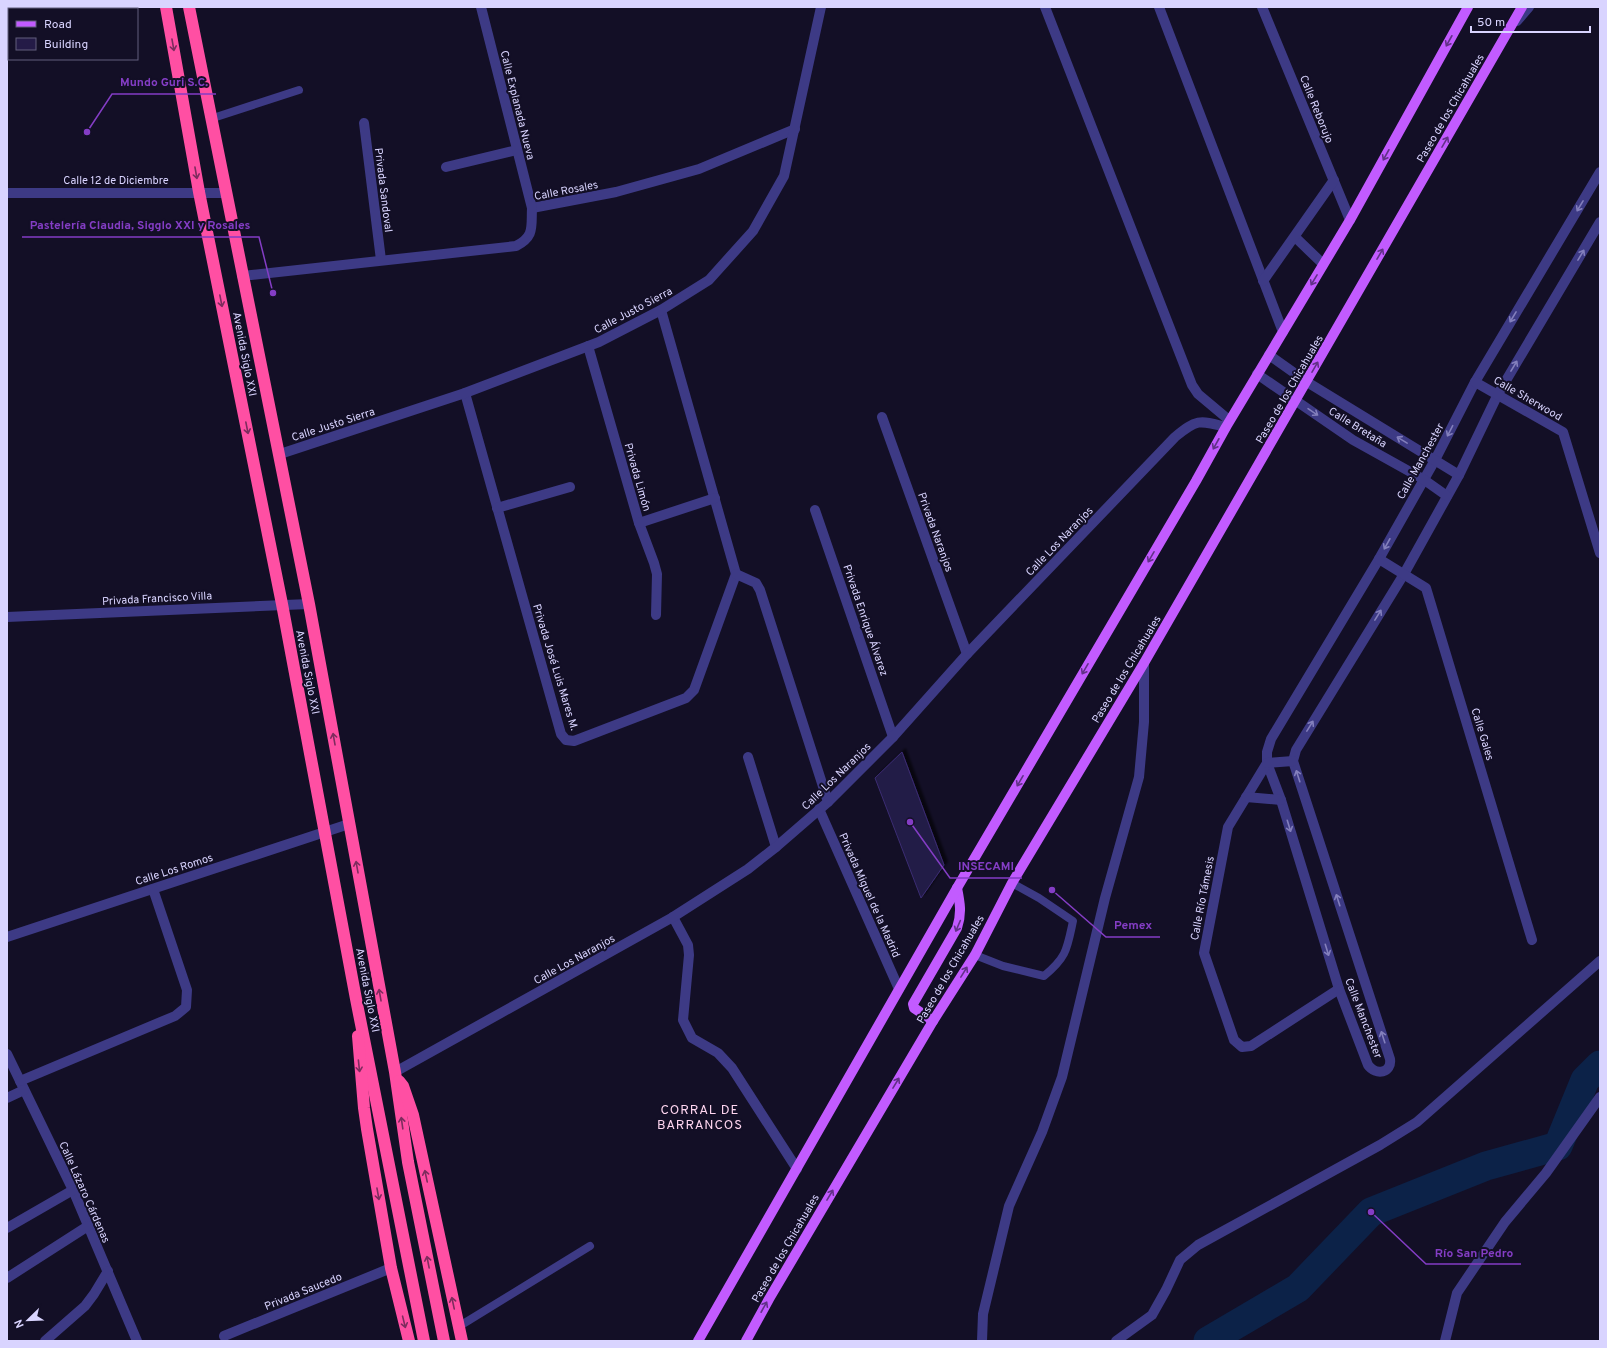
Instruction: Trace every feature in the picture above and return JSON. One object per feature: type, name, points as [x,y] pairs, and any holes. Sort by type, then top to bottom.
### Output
[{"type":"highway","name":"Avenida Siglo XXI","points":[[166,7],[199,192],[282,604],[356,999],[424,1341]]},
{"type":"highway","name":"Avenida Siglo XXI","points":[[189,7],[210,119],[280,454],[309,604],[395,1074],[408,1162],[444,1341]]},
{"type":"highway","points":[[356,999],[358,1052],[364,1108],[391,1268],[409,1341]]},
{"type":"highway","points":[[395,1074],[403,1086],[413,1115],[462,1341]]},
{"type":"main road","points":[[698,1341],[957,888],[1196,480],[1227,423],[1350,220],[1468,7]]},
{"type":"main road","name":"Paseo de los Chicahuales","points":[[746,1341],[769,1298],[974,955],[1012,883],[1144,663],[1522,7]]},
{"type":"main road","points":[[933,1022],[914,1008],[913,1004],[957,928],[961,918],[961,906],[957,888]]},
{"type":"street","name":"Calle Explanada Nueva","points":[[481,7],[532,208]]},
{"type":"street","name":"Calle Justo Sierra","points":[[280,454],[465,393],[600,342],[661,310],[709,280],[753,231],[784,176],[821,7]]},
{"type":"street","points":[[1045,7],[1192,385],[1198,394],[1227,423]]},
{"type":"street","points":[[1159,7],[1283,332]]},
{"type":"street","name":"Calle Reborujo","points":[[1262,7],[1350,220]]},
{"type":"street","points":[[1510,29],[1529,7]]},
{"type":"street","name":"Privada Sandoval","points":[[364,123],[381,260]]},
{"type":"street","name":"Calle Rosales","points":[[242,276],[516,246],[526,241],[530,234],[532,208],[616,192],[699,169],[795,129]]},
{"type":"street","points":[[446,167],[517,150]]},
{"type":"street","name":"Calle Manchester","points":[[1293,761],[1390,1059],[1391,1064],[1384,1071],[1376,1072],[1368,1065],[1339,989],[1281,800],[1267,763],[1267,752],[1271,739],[1379,559],[1435,460],[1475,382],[1600,172]]},
{"type":"street","points":[[1263,281],[1334,180]]},
{"type":"street","name":"Calle 12 de Diciembre","points":[[7,193],[225,192]]},
{"type":"street","points":[[1267,763],[1293,761],[1296,750],[1404,574],[1459,475],[1498,394],[1600,222]]},
{"type":"street","points":[[1295,237],[1324,264]]},
{"type":"street","points":[[661,310],[736,574],[756,583],[760,590],[828,802]]},
{"type":"street","name":"Privada Limón","points":[[588,346],[640,523],[656,568],[656,615]]},
{"type":"street","name":"Calle Bretaña","points":[[1269,355],[1307,382],[1459,475]]},
{"type":"street","name":"Calle Bretaña","points":[[1257,374],[1354,440],[1423,480],[1447,496]]},
{"type":"street","name":"Calle Sherwood","points":[[1475,382],[1563,432],[1600,553]]},
{"type":"street","name":"Privada José Luis Mares M.","points":[[465,393],[562,734],[566,740],[574,741],[686,698],[694,690],[736,574]]},
{"type":"street","name":"Privada Naranjos","points":[[882,417],[967,654]]},
{"type":"street","name":"Calle Los Naranjos","points":[[395,1074],[674,917],[748,870],[828,802],[893,737],[967,654],[1175,437],[1186,428],[1201,421],[1227,423]]},
{"type":"street","points":[[497,508],[570,487]]},
{"type":"street","points":[[640,523],[715,498]]},
{"type":"street","name":"Privada Enrique Álvarez","points":[[815,510],[893,737]]},
{"type":"street","name":"Calle Gales","points":[[1379,559],[1426,588],[1532,940]]},
{"type":"street","name":"Privada Francisco Villa","points":[[7,617],[309,604]]},
{"type":"street","points":[[982,1341],[983,1314],[1009,1206],[1042,1132],[1062,1077],[1105,898],[1139,777],[1144,722],[1144,663]]},
{"type":"street","points":[[748,757],[776,846]]},
{"type":"street","name":"Calle Río Támesis","points":[[1267,763],[1228,827],[1204,953],[1234,1040],[1242,1047],[1251,1046],[1339,989]]},
{"type":"street","points":[[1246,797],[1281,800]]},
{"type":"street","name":"Privada Miguel de la Madrid","points":[[819,809],[899,989]]},
{"type":"street","name":"Calle Los Romos","points":[[7,937],[349,824]]},
{"type":"street","points":[[7,1098],[22,1085],[175,1016],[186,1007],[187,990],[153,889]]},
{"type":"street","points":[[674,917],[689,950],[683,1020],[692,1038],[718,1053],[732,1068],[797,1169]]},
{"type":"street","points":[[1116,1341],[1152,1315],[1180,1260],[1198,1245],[1380,1145],[1417,1122],[1600,961]]},
{"type":"street","name":"Calle Lázaro Cárdenas","points":[[7,1054],[73,1190],[137,1341]]},
{"type":"street","points":[[1445,1341],[1457,1293],[1505,1222],[1546,1173],[1600,1097]]},
{"type":"street","points":[[7,1228],[73,1190]]},
{"type":"street","points":[[7,1278],[88,1226]]},
{"type":"street","name":"Privada Saucedo","points":[[224,1336],[391,1268]]},
{"type":"street","points":[[45,1341],[85,1306],[108,1271]]},
{"type":"lane","points":[[210,119],[299,90]]},
{"type":"lane","points":[[974,955],[1004,966],[1044,976],[1065,954],[1073,921],[1039,898],[1012,883]]},
{"type":"lane","points":[[458,1327],[590,1246]]},
{"type":"building","points":[[902,752],[944,865],[921,898],[875,778]]},
{"type":"waterway","points":[[1208,1341],[1298,1288],[1371,1212],[1486,1166],[1558,1146],[1585,1080],[1600,1065]]},
{"type":"place","name":"Mundo Guri S.C.","points":[[87,132]]},
{"type":"place","name":"Pastelería Claudia, Sigglo XXI y Rosales","points":[[273,293]]},
{"type":"place","name":"INSECAMI","points":[[910,822]]},
{"type":"place","name":"Pemex","points":[[1052,890]]},
{"type":"place","name":"Río San Pedro","points":[[1371,1212]]},
{"type":"district","name":"CORRAL DE BARRANCOS","points":[[700,1116]]}]
